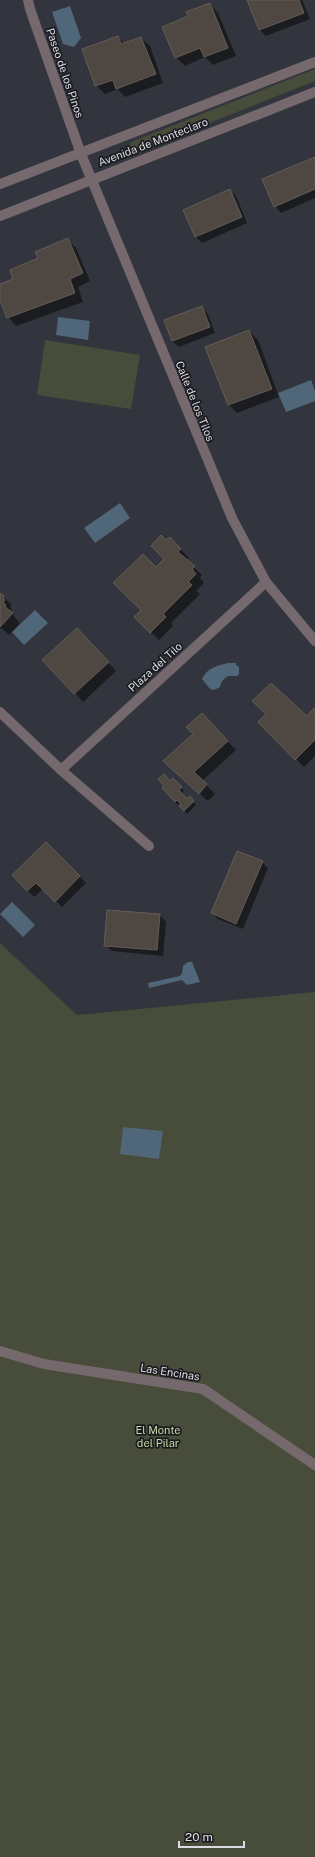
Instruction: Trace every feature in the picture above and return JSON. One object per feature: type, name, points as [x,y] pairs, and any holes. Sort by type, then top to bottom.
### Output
[{"type":"street","name":"Paseo de los Pinos","points":[[28,0],[81,154]]},
{"type":"street","name":"Avenida de Monteclaro","points":[[0,184],[81,154],[315,62]]},
{"type":"street","name":"Avenida de Monteclaro","points":[[0,216],[315,92]]},
{"type":"street","name":"Calle de los Tilos","points":[[81,154],[232,518],[266,582],[315,641]]},
{"type":"street","name":"Plaza del Tilo","points":[[61,770],[266,582]]},
{"type":"street","points":[[0,712],[61,770],[149,846]]},
{"type":"street","name":"Las Encinas","points":[[0,1351],[44,1364],[203,1389],[315,1465]]},
{"type":"green space","points":[[315,69],[315,81],[136,152],[128,150],[131,142]]},
{"type":"green space","points":[[45,340],[140,355],[131,409],[37,395]]},
{"type":"green space","name":"El Monte del Pilar","points":[[0,943],[77,1015],[315,992],[315,1857],[0,1857]]},
{"type":"water","points":[[70,6],[81,38],[74,47],[63,44],[52,12]]},
{"type":"water","points":[[58,317],[90,321],[88,340],[56,335]]},
{"type":"water","points":[[311,380],[315,391],[315,401],[286,412],[278,393]]},
{"type":"water","points":[[120,503],[130,518],[95,543],[84,528]]},
{"type":"water","points":[[35,610],[48,623],[24,645],[12,632]]},
{"type":"water","points":[[228,663],[236,663],[239,667],[239,674],[237,676],[228,676],[222,681],[220,687],[214,690],[210,689],[202,679],[204,675],[210,669]]},
{"type":"water","points":[[12,902],[35,925],[23,937],[0,914]]},
{"type":"water","points":[[188,962],[192,962],[200,982],[187,985],[182,980],[149,988],[148,983],[180,976],[183,966]]},
{"type":"water","points":[[123,1127],[163,1131],[159,1159],[120,1154]]},
{"type":"building","points":[[247,0],[299,0],[304,13],[259,30]]},
{"type":"building","points":[[210,3],[228,48],[204,57],[200,48],[175,58],[162,27],[188,16],[186,12]]},
{"type":"building","points":[[118,36],[121,44],[141,37],[156,74],[116,89],[113,80],[95,86],[82,49]]},
{"type":"building","points":[[315,157],[315,189],[274,207],[262,179]]},
{"type":"building","points":[[230,189],[242,217],[195,237],[183,210]]},
{"type":"building","points":[[68,238],[83,273],[70,279],[75,293],[7,318],[0,300],[0,284],[13,279],[10,270],[38,258],[35,252]]},
{"type":"building","points":[[202,306],[210,327],[172,341],[164,320]]},
{"type":"building","points":[[249,330],[272,389],[228,405],[205,347]]},
{"type":"building","points":[[161,535],[166,540],[170,537],[181,549],[178,552],[195,566],[192,569],[196,574],[188,582],[192,585],[163,614],[166,617],[150,633],[134,617],[141,610],[113,583],[143,554],[156,567],[164,559],[151,546]]},
{"type":"building","points":[[0,593],[4,596],[3,598],[5,600],[3,602],[6,605],[4,606],[13,613],[0,627]]},
{"type":"building","points":[[77,628],[109,662],[74,694],[42,660]]},
{"type":"building","points":[[271,683],[307,716],[315,708],[315,740],[295,760],[258,722],[266,714],[252,701]]},
{"type":"building","points":[[202,713],[228,741],[194,772],[207,784],[199,794],[163,761],[193,734],[186,727]]},
{"type":"building","points":[[164,774],[170,781],[173,778],[182,787],[179,790],[187,799],[190,796],[194,801],[184,811],[179,806],[181,804],[177,800],[175,802],[162,788],[164,786],[158,779]]},
{"type":"building","points":[[46,842],[80,876],[55,902],[36,883],[27,891],[12,875]]},
{"type":"building","points":[[237,851],[263,861],[236,924],[211,913]]},
{"type":"building","points":[[107,910],[160,914],[157,950],[104,946]]}]
